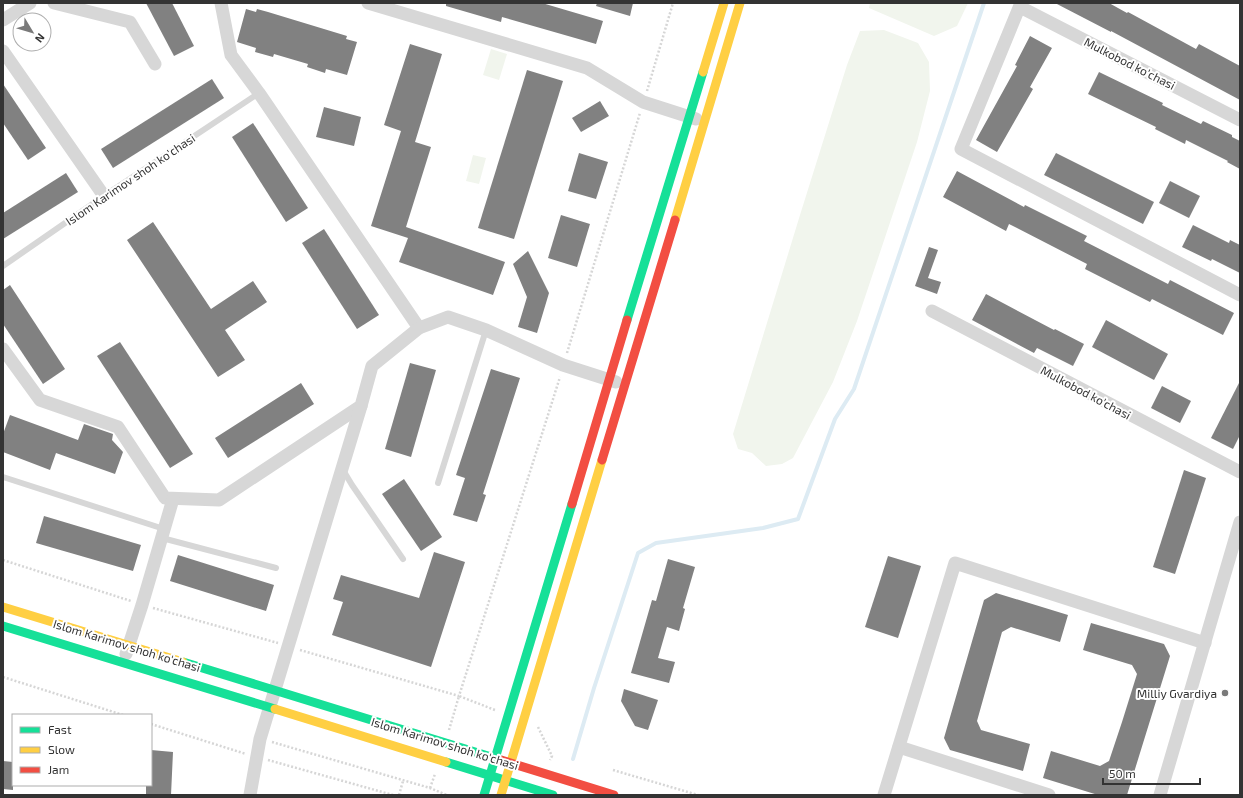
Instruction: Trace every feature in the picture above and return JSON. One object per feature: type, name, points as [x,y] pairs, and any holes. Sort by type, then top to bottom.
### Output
[{"type":"main road","points":[[484,795],[724,3]]},
{"type":"main road","points":[[501,795],[626,386],[740,3]]},
{"type":"main road","name":"Islom Karimov shoh ko'chasi","points":[[3,607],[614,795]]},
{"type":"main road","name":"Islom Karimov shoh ko'chasi","points":[[3,626],[505,782],[553,795]]},
{"type":"street","points":[[3,20],[30,3]]},
{"type":"street","points":[[54,3],[130,22],[155,64]]},
{"type":"street","points":[[221,3],[231,55],[259,93],[419,328]]},
{"type":"street","points":[[368,3],[398,7],[587,68],[643,102],[704,121]]},
{"type":"street","points":[[1021,5],[961,149],[1240,295]]},
{"type":"street","name":"Mulkobod ko'chasi","points":[[1021,5],[1240,120]]},
{"type":"street","points":[[3,51],[104,196]]},
{"type":"street","name":"Mulkobod ko'chasi","points":[[932,311],[1240,472]]},
{"type":"street","points":[[250,795],[260,739],[372,366],[419,328],[448,317],[486,330],[563,365],[626,386]]},
{"type":"street","points":[[3,349],[40,400],[118,427],[165,498],[219,500],[361,406]]},
{"type":"street","points":[[123,663],[173,499]]},
{"type":"street","points":[[1160,795],[1240,522]]},
{"type":"street","points":[[884,795],[955,563],[1205,642]]},
{"type":"street","points":[[899,747],[1049,795]]},
{"type":"lane","name":"Islom Karimov shoh ko'chasi","points":[[3,266],[104,196],[259,93]]},
{"type":"lane","points":[[438,483],[486,330]]},
{"type":"lane","points":[[342,469],[403,559]]},
{"type":"lane","points":[[3,477],[163,534],[276,568]]},
{"type":"path","points":[[3,677],[121,714]]},
{"type":"path","points":[[152,724],[257,757],[393,795]]},
{"type":"path","points":[[260,739],[403,780],[447,795]]},
{"type":"path","points":[[612,770],[698,795]]},
{"type":"path","points":[[399,795],[403,780]]},
{"type":"shaded area","points":[[870,3],[968,3],[957,26],[934,36],[869,8]]},
{"type":"shaded area","points":[[884,30],[918,43],[929,62],[930,91],[917,142],[857,321],[833,382],[793,458],[782,464],[766,466],[752,453],[738,449],[733,434],[847,65],[860,31]]},
{"type":"shaded area","points":[[491,49],[507,54],[499,80],[483,75]]},
{"type":"shaded area","points":[[473,155],[486,158],[479,184],[466,181]]},
{"type":"building","points":[[146,3],[172,3],[194,46],[174,56]]},
{"type":"building","points":[[446,3],[542,3],[603,21],[596,44],[502,17],[501,22],[446,6]]},
{"type":"building","points":[[597,3],[633,3],[630,16],[596,6]]},
{"type":"building","points":[[1055,3],[1109,3],[1196,49],[1199,44],[1240,66],[1240,100],[1111,31]]},
{"type":"building","points":[[246,9],[256,12],[257,9],[268,12],[347,36],[346,39],[357,42],[347,75],[326,69],[325,73],[307,67],[308,64],[274,54],[273,57],[255,52],[256,48],[237,42]]},
{"type":"building","points":[[1030,36],[1052,48],[1030,87],[1033,89],[997,152],[976,140],[1017,66],[1015,65]]},
{"type":"building","points":[[410,44],[442,54],[415,142],[431,147],[406,227],[505,262],[493,295],[399,262],[408,238],[371,226],[401,131],[384,125]]},
{"type":"building","points":[[527,70],[563,81],[514,239],[478,228]]},
{"type":"building","points":[[1099,72],[1163,103],[1162,105],[1201,124],[1203,121],[1232,135],[1232,137],[1240,141],[1240,169],[1227,162],[1228,161],[1186,140],[1185,144],[1155,129],[1156,127],[1088,94]]},
{"type":"building","points":[[212,79],[224,98],[113,168],[101,149]]},
{"type":"building","points":[[3,84],[46,148],[28,160],[3,123]]},
{"type":"building","points":[[600,101],[609,116],[581,132],[572,118]]},
{"type":"building","points":[[324,107],[361,117],[354,146],[316,137]]},
{"type":"building","points":[[253,123],[308,208],[286,222],[232,137]]},
{"type":"building","points":[[579,153],[608,162],[596,199],[568,191]]},
{"type":"building","points":[[1056,153],[1154,202],[1143,224],[1044,175]]},
{"type":"building","points":[[957,171],[1024,207],[1025,205],[1087,236],[1084,241],[1168,284],[1170,280],[1234,313],[1223,335],[1152,299],[1150,302],[1085,269],[1087,264],[1009,224],[1006,231],[943,197]]},
{"type":"building","points":[[66,173],[78,192],[3,239],[3,213]]},
{"type":"building","points":[[1170,181],[1200,196],[1189,218],[1159,203]]},
{"type":"building","points":[[561,215],[590,224],[577,267],[548,258]]},
{"type":"building","points":[[153,222],[211,309],[253,281],[267,302],[225,330],[245,360],[218,377],[127,240]]},
{"type":"building","points":[[1193,225],[1229,243],[1230,240],[1240,245],[1240,273],[1212,259],[1211,261],[1182,247]]},
{"type":"building","points":[[324,229],[379,315],[357,329],[302,243]]},
{"type":"building","points":[[929,247],[938,250],[928,278],[941,282],[937,294],[915,286]]},
{"type":"building","points":[[528,251],[549,293],[537,333],[518,327],[527,297],[513,264]]},
{"type":"building","points":[[10,285],[65,369],[43,384],[3,324],[3,290]]},
{"type":"building","points":[[986,294],[1084,344],[1073,366],[1037,348],[1034,353],[972,320]]},
{"type":"building","points":[[1106,320],[1168,354],[1154,380],[1092,347]]},
{"type":"building","points":[[120,342],[193,454],[170,468],[97,356]]},
{"type":"building","points":[[410,363],[436,370],[411,457],[385,449]]},
{"type":"building","points":[[491,369],[520,378],[483,494],[486,495],[477,522],[453,515],[465,478],[456,475]]},
{"type":"building","points":[[1240,381],[1240,435],[1233,449],[1211,438]]},
{"type":"building","points":[[301,383],[314,404],[228,458],[215,438]]},
{"type":"building","points":[[1162,386],[1191,401],[1180,423],[1151,408]]},
{"type":"building","points":[[10,415],[78,440],[84,424],[113,434],[112,440],[123,452],[115,474],[56,453],[50,470],[3,452],[3,434]]},
{"type":"building","points":[[1184,470],[1206,478],[1175,574],[1153,567]]},
{"type":"building","points":[[404,479],[442,537],[421,551],[382,494]]},
{"type":"building","points":[[44,516],[141,545],[133,571],[36,543]]},
{"type":"building","points":[[434,552],[465,562],[431,667],[332,635],[343,602],[333,599],[341,575],[419,598]]},
{"type":"building","points":[[178,555],[274,585],[266,611],[170,581]]},
{"type":"building","points":[[888,556],[921,566],[898,638],[865,627]]},
{"type":"building","points":[[668,559],[695,567],[683,608],[685,609],[679,631],[667,627],[658,658],[675,662],[669,683],[631,673],[652,600],[656,601]]},
{"type":"building","points":[[996,593],[1068,615],[1060,642],[1011,627],[1002,632],[977,721],[981,730],[1030,744],[1023,771],[950,750],[944,738],[984,600]]},
{"type":"building","points":[[1091,623],[1164,644],[1170,656],[1127,795],[1098,795],[1043,778],[1051,751],[1100,766],[1109,761],[1137,674],[1132,665],[1083,650]]},
{"type":"building","points":[[624,689],[658,700],[648,730],[635,726],[621,701]]},
{"type":"building","points":[[152,750],[173,752],[171,795],[146,795],[146,786],[152,786]]},
{"type":"building","points":[[3,761],[12,762],[13,790],[3,789]]},
{"type":"waterway","points":[[573,759],[594,688],[638,553],[656,543],[763,528],[798,519],[835,419],[854,389],[984,3]]},
{"type":"traffic: fast","points":[[627,320],[703,72]]},
{"type":"traffic: fast","points":[[484,795],[572,504]]},
{"type":"traffic: fast","points":[[3,626],[275,709]]},
{"type":"traffic: fast","points":[[183,662],[501,760]]},
{"type":"traffic: fast","points":[[446,762],[553,795]]},
{"type":"traffic: slow","points":[[703,72],[724,3]]},
{"type":"traffic: slow","points":[[675,220],[740,3]]},
{"type":"traffic: slow","points":[[501,795],[602,460]]},
{"type":"traffic: slow","points":[[3,607],[183,662]]},
{"type":"traffic: slow","points":[[275,709],[446,762]]},
{"type":"traffic: jam","points":[[602,460],[675,220]]},
{"type":"traffic: jam","points":[[572,504],[627,320]]},
{"type":"traffic: jam","points":[[501,760],[614,795]]},
{"type":"place","name":"Milliy Gvardiya","points":[[1225,693]]}]
